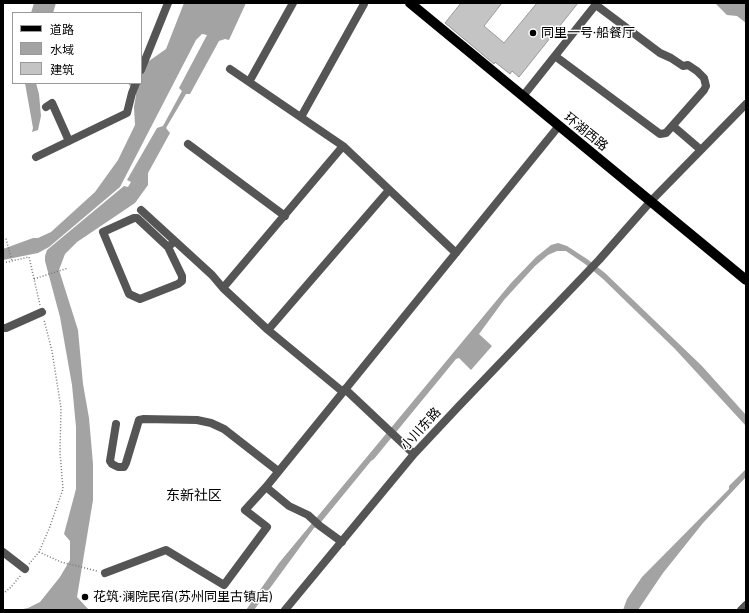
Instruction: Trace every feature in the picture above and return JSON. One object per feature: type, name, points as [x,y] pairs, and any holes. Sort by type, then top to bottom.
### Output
[{"type":"main road","name":"环湖西路","points":[[410,3],[523,96],[558,127],[651,201],[746,280]]},
{"type":"street","points":[[142,68],[168,3]]},
{"type":"street","points":[[249,82],[293,3]]},
{"type":"street","points":[[301,117],[364,4]]},
{"type":"street","points":[[523,96],[555,56],[597,4],[660,53],[683,66],[688,65],[704,78],[706,86],[673,126],[666,133],[660,134],[555,56]]},
{"type":"street","points":[[230,69],[344,146],[456,254]]},
{"type":"street","points":[[36,157],[127,113],[136,84]]},
{"type":"street","points":[[46,107],[52,103],[69,141]]},
{"type":"street","name":"小川东路","points":[[285,610],[414,454],[599,260],[651,201],[746,104]]},
{"type":"street","points":[[673,126],[700,150]]},
{"type":"street","points":[[105,573],[166,550],[224,585],[267,527],[245,510],[266,487],[558,127]]},
{"type":"street","points":[[188,144],[285,216]]},
{"type":"street","points":[[223,288],[344,146]]},
{"type":"street","points":[[268,330],[389,190]]},
{"type":"street","points":[[140,210],[212,275],[223,288],[268,330],[344,390],[384,424],[414,454]]},
{"type":"street","points":[[134,218],[138,218],[168,247],[182,276],[182,280],[178,284],[140,299],[129,294],[103,232],[134,218]]},
{"type":"street","points":[[168,247],[175,242]]},
{"type":"street","points":[[3,328],[42,312]]},
{"type":"street","points":[[116,424],[110,462],[118,466],[124,466],[139,420],[197,420],[211,423],[224,429],[278,471]]},
{"type":"street","points":[[266,487],[289,506],[308,515],[342,542]]},
{"type":"street","points":[[3,552],[25,570]]},
{"type":"street","points":[[741,610],[746,605]]},
{"type":"path","points":[[3,240],[6,239],[12,261]]},
{"type":"path","points":[[3,263],[29,257],[52,352],[61,408],[60,453],[63,490],[39,552],[11,587],[3,594]]},
{"type":"path","points":[[34,279],[68,268]]},
{"type":"path","points":[[39,552],[61,562],[105,573]]},
{"type":"water","points":[[34,3],[56,3],[53,12],[31,12]]},
{"type":"water","points":[[184,3],[246,3],[229,40],[225,39],[219,41],[190,94],[186,94],[166,128],[170,133],[148,173],[148,185],[135,203],[77,242],[65,254],[59,270],[78,330],[93,464],[93,500],[77,597],[89,610],[18,610],[28,608],[40,602],[60,577],[70,560],[70,541],[64,534],[76,489],[76,427],[72,385],[60,317],[45,256],[47,250],[124,186],[128,187],[131,182],[127,180],[157,128],[163,126],[182,91],[179,88],[207,35],[202,34],[196,40],[120,187],[49,247],[38,253],[3,260],[3,249],[33,238],[38,238],[51,232],[95,192],[118,160],[135,125],[134,107],[136,95],[129,84],[142,84],[142,64],[149,61],[166,49]]},
{"type":"water","points":[[715,3],[746,3],[746,23],[737,16],[727,15]]},
{"type":"water","points":[[25,84],[36,84],[39,94],[41,116],[38,130],[32,132],[33,128]]},
{"type":"water","points":[[558,243],[567,246],[605,273],[702,366],[746,415],[746,426],[675,349],[603,279],[566,251],[557,251],[548,255],[535,266],[504,300],[479,334],[492,346],[471,370],[459,358],[456,359],[317,527],[314,528],[254,610],[246,610],[279,563],[511,283],[536,257],[551,245]]},
{"type":"water","points":[[746,469],[746,477],[703,523],[663,573],[638,610],[623,610],[627,599],[642,577],[729,489],[729,486]]},
{"type":"building","name":"同里一号·船餐厅","points":[[461,3],[502,3],[484,26],[504,43],[537,3],[578,3],[519,77],[512,71],[510,74],[495,62],[494,64],[445,23]]},
{"type":"place","name":"同里一号·船餐厅","points":[[533,33]]},
{"type":"place","name":"花筑·澜院民宿(苏州同里古镇店)","points":[[85,597]]},
{"type":"district","name":"东新社区","points":[[194,496]]}]
